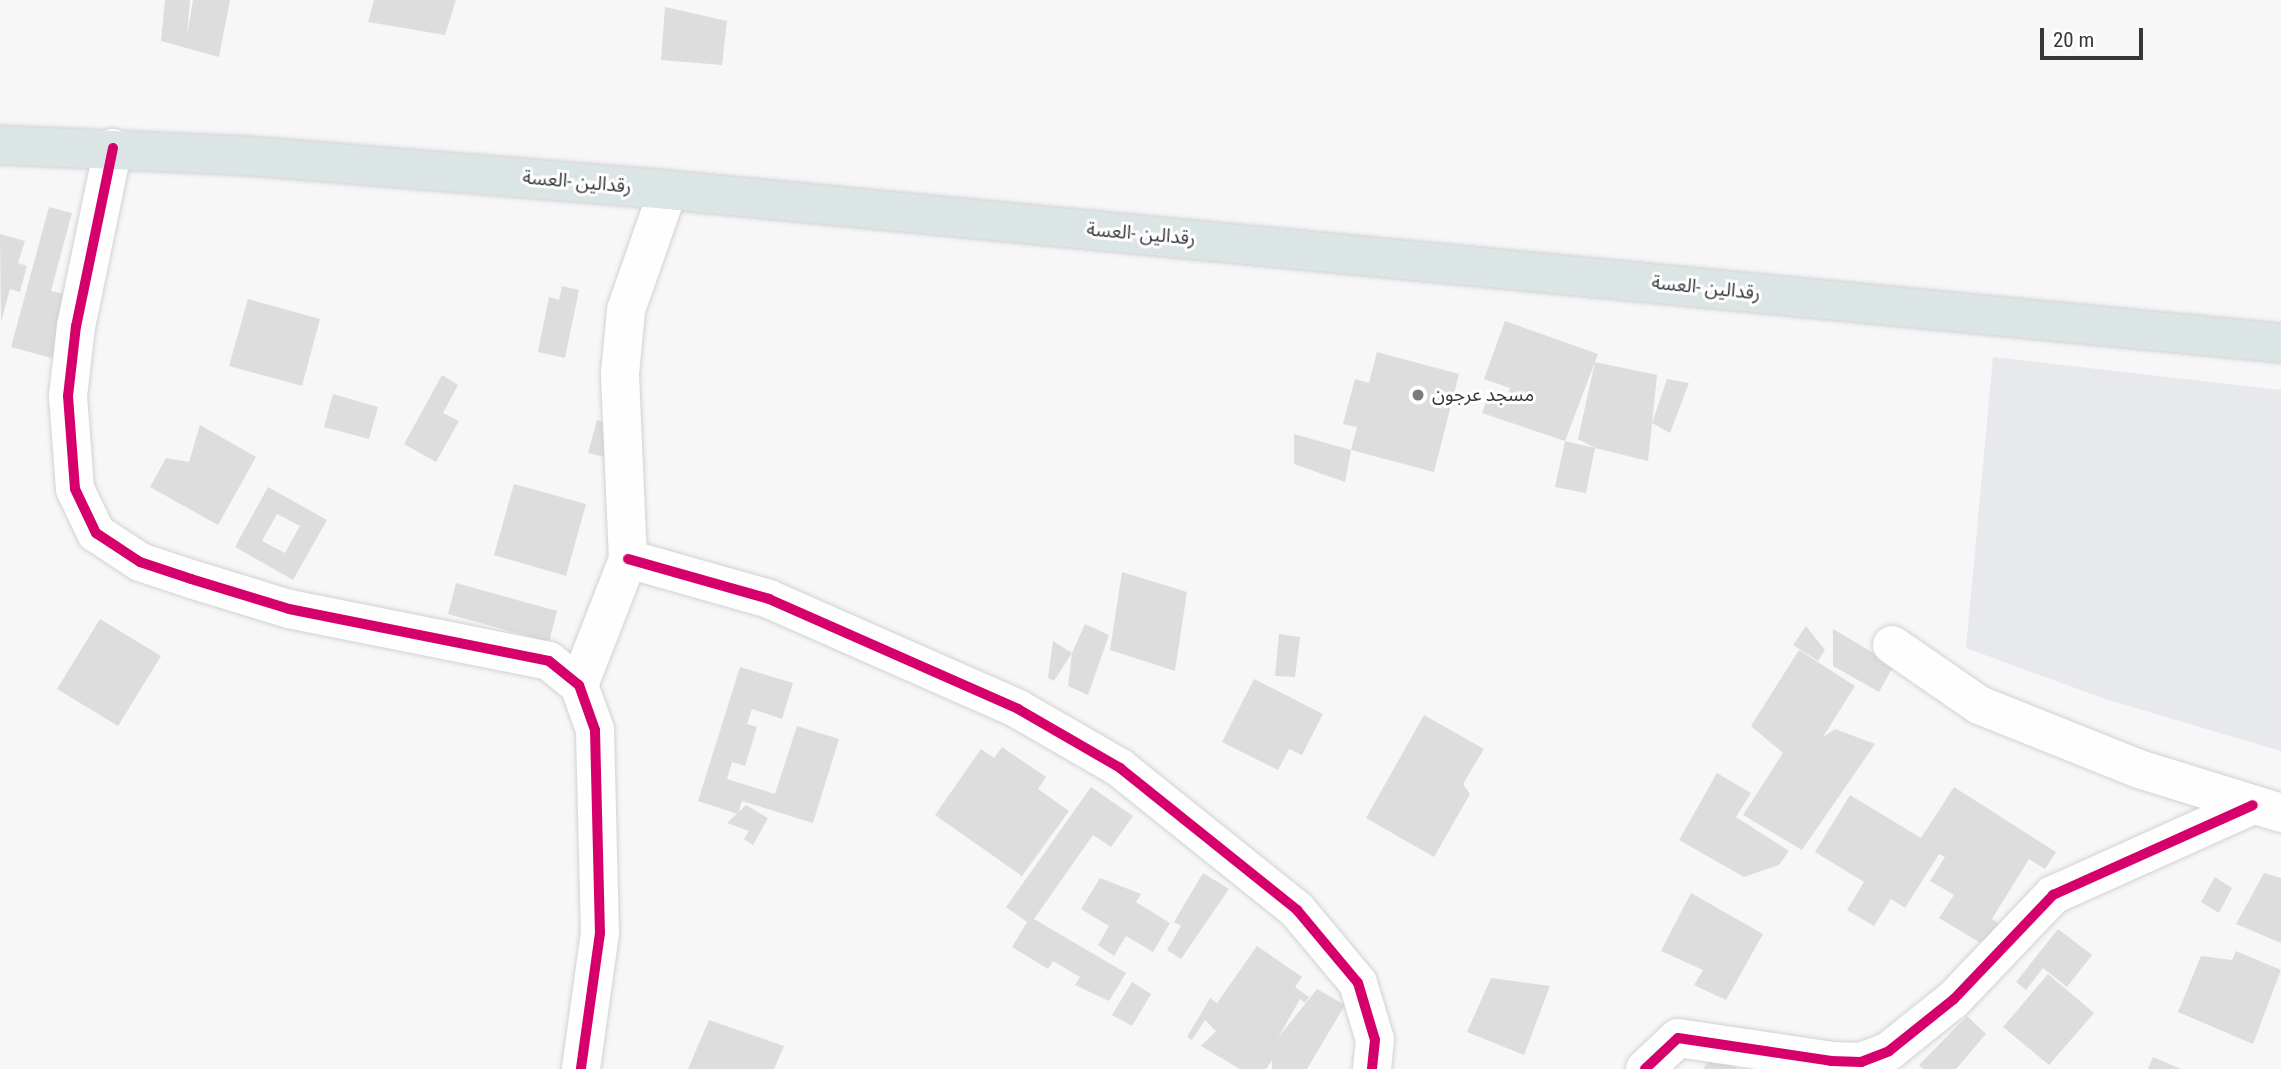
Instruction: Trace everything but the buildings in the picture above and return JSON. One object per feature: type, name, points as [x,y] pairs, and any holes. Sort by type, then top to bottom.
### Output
[{"type":"main road","name":"رقدالين -العسة","points":[[0,145],[113,148],[668,190],[2281,343]]},
{"type":"street","points":[[113,148],[76,326],[68,396],[75,489],[96,533],[140,562],[215,587],[289,609],[549,661],[579,685],[595,730],[600,933],[581,1069]]},
{"type":"street","points":[[579,685],[628,559],[620,374],[626,310],[668,190]]},
{"type":"street","points":[[628,559],[769,599],[1018,709],[1120,768],[1297,910],[1341,962],[1358,983],[1375,1040],[1372,1069]]},
{"type":"street","points":[[1892,645],[1979,705],[2139,769],[2267,809]]},
{"type":"street","points":[[1645,1069],[1678,1038],[1831,1061],[1861,1062],[1889,1051],[1954,999],[2053,895],[2267,809]]},
{"type":"shaded area","points":[[1993,357],[2281,390],[2281,751],[2105,699],[1966,648]]},
{"type":"cycle path","points":[[113,148],[76,326],[68,396],[75,489],[96,533],[140,562],[191,579],[289,609],[549,661],[579,685],[595,730],[600,933],[581,1069]]},
{"type":"cycle path","points":[[628,559],[769,599],[1018,709],[1120,768],[1297,910],[1358,983],[1375,1040],[1372,1069]]},
{"type":"cycle path","points":[[1645,1069],[1678,1038],[1831,1061],[1861,1062],[1889,1051],[1954,999],[2053,895],[2253,805]]},
{"type":"place","name":"مسجد عرجون","points":[[1418,395]]}]
